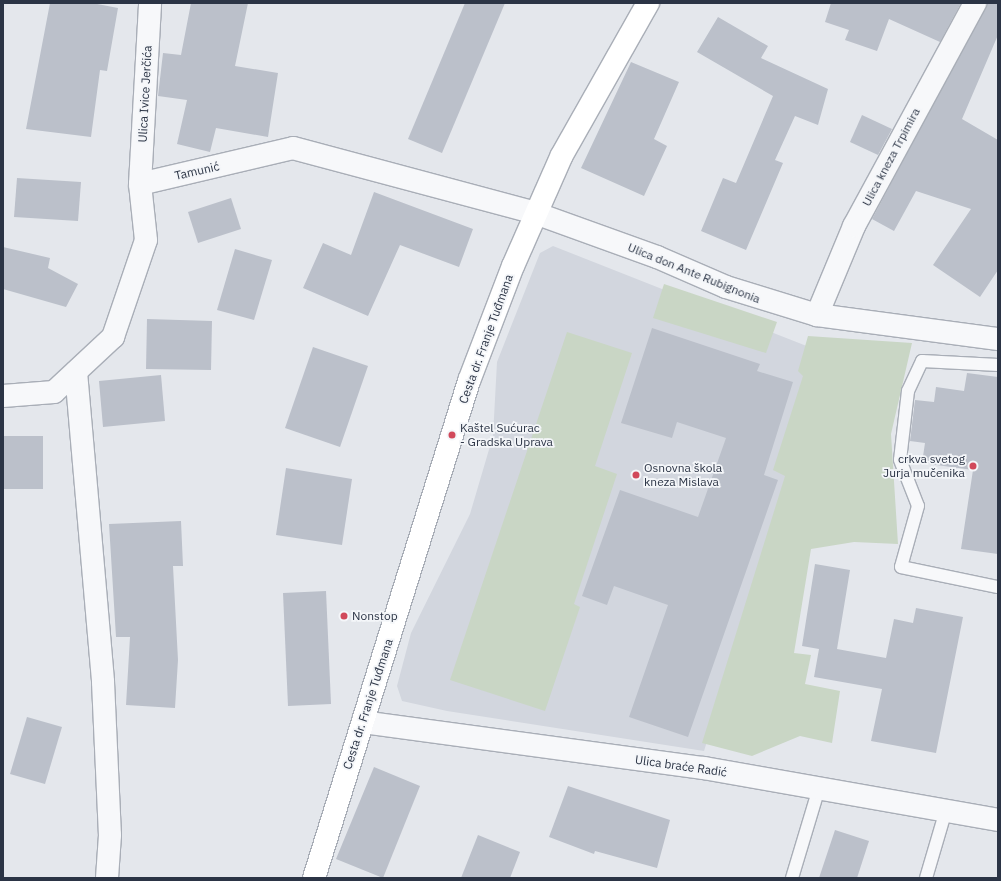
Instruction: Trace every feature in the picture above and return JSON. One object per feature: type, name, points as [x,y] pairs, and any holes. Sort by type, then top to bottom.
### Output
[{"type":"main road","name":"Cesta dr. Franje Tuđmana","points":[[314,878],[469,381],[535,213],[562,155],[648,3]]},
{"type":"street","name":"Ulica Ivice Jerčića","points":[[140,184],[150,3]]},
{"type":"street","name":"Ulica kneza Trpimira","points":[[817,316],[854,226],[975,3]]},
{"type":"street","name":"Tamunić","points":[[140,184],[293,148],[361,165],[535,213]]},
{"type":"street","points":[[3,396],[54,392],[112,337],[146,240],[140,184]]},
{"type":"street","name":"Ulica don Ante Rubignonia","points":[[535,213],[657,257],[726,287],[817,316],[998,340]]},
{"type":"street","points":[[76,372],[103,682],[110,835],[107,878]]},
{"type":"street","name":"Ulica braće Radić","points":[[363,722],[704,768],[998,820]]},
{"type":"lane","points":[[998,365],[922,361],[908,391],[900,460],[918,506],[901,567],[998,587]]},
{"type":"lane","points":[[792,878],[819,788]]},
{"type":"lane","points":[[926,878],[946,810]]},
{"type":"shaded area","name":"Osnovna škola kneza Mislava","points":[[553,246],[827,354],[704,751],[447,711],[402,701],[397,686],[411,633],[470,514],[493,436],[497,362],[540,253]]},
{"type":"green space","points":[[664,284],[777,322],[766,353],[653,318]]},
{"type":"green space","points":[[567,332],[632,353],[595,466],[617,474],[574,604],[580,607],[545,711],[450,680]]},
{"type":"green space","points":[[808,336],[912,343],[891,434],[898,544],[854,542],[811,549],[794,653],[811,655],[805,684],[840,691],[832,743],[800,736],[752,756],[702,743],[785,476],[773,470],[803,376],[798,371]]},
{"type":"building","points":[[50,3],[92,3],[118,8],[107,71],[100,70],[91,137],[26,129]]},
{"type":"building","points":[[191,3],[248,3],[235,66],[278,73],[268,137],[216,128],[210,152],[177,144],[187,100],[158,96],[163,53],[181,55]]},
{"type":"building","points":[[465,3],[505,3],[442,153],[408,139]]},
{"type":"building","points":[[831,3],[961,3],[940,42],[889,19],[877,51],[845,40],[849,30],[825,22]]},
{"type":"building","points":[[987,3],[998,3],[998,35],[962,119],[998,140],[998,270],[980,297],[933,265],[971,209],[916,191],[894,231],[872,219]]},
{"type":"building","points":[[718,17],[768,46],[761,58],[828,89],[818,125],[795,116],[775,160],[783,163],[746,250],[701,231],[723,178],[736,183],[773,96],[697,52]]},
{"type":"building","points":[[631,62],[679,82],[654,139],[667,146],[644,196],[581,168]]},
{"type":"building","points":[[862,115],[892,129],[878,155],[850,142]]},
{"type":"building","points":[[17,178],[81,182],[78,221],[14,217]]},
{"type":"building","points":[[374,192],[473,229],[459,267],[400,245],[368,316],[303,288],[323,243],[351,255]]},
{"type":"building","points":[[231,198],[241,229],[198,243],[188,212]]},
{"type":"building","points":[[3,247],[50,258],[48,268],[78,284],[66,307],[3,289]]},
{"type":"building","points":[[235,249],[272,260],[254,320],[217,310]]},
{"type":"building","points":[[147,319],[212,321],[211,370],[146,369]]},
{"type":"building","points":[[652,328],[760,364],[757,371],[793,382],[764,475],[778,480],[688,737],[629,717],[668,605],[614,586],[607,605],[582,596],[620,490],[698,517],[726,438],[677,422],[672,438],[621,423]]},
{"type":"building","points":[[313,347],[368,366],[340,447],[285,428]]},
{"type":"building","name":"crkva svetog Jurja mučenika","points":[[967,373],[998,377],[998,554],[961,549],[973,470],[922,463],[925,443],[910,441],[915,400],[934,402],[936,387],[964,391]]},
{"type":"building","points":[[161,375],[165,421],[103,427],[99,381]]},
{"type":"building","points":[[3,436],[43,436],[43,489],[3,489]]},
{"type":"building","points":[[286,468],[352,479],[342,545],[276,535]]},
{"type":"building","points":[[181,521],[183,566],[173,566],[178,660],[175,708],[126,705],[130,637],[116,637],[109,524]]},
{"type":"building","points":[[815,564],[850,570],[837,649],[886,658],[894,619],[913,623],[916,608],[963,617],[936,753],[871,741],[882,689],[814,677],[819,649],[802,646]]},
{"type":"building","points":[[326,591],[331,704],[288,706],[283,593]]},
{"type":"building","points":[[27,717],[62,727],[45,784],[10,774]]},
{"type":"building","points":[[374,767],[420,786],[383,878],[336,859]]},
{"type":"building","points":[[568,786],[670,820],[657,868],[595,851],[594,854],[549,837]]},
{"type":"building","points":[[835,830],[869,841],[857,878],[819,878]]},
{"type":"building","points":[[478,835],[520,852],[510,878],[461,878]]},
{"type":"place","name":"Kaštel Sućurac - Gradska Uprava","points":[[452,435]]},
{"type":"place","name":"crkva svetog Jurja mučenika","points":[[973,466]]},
{"type":"place","name":"Osnovna škola kneza Mislava","points":[[636,475]]},
{"type":"place","name":"Nonstop","points":[[344,616]]}]
